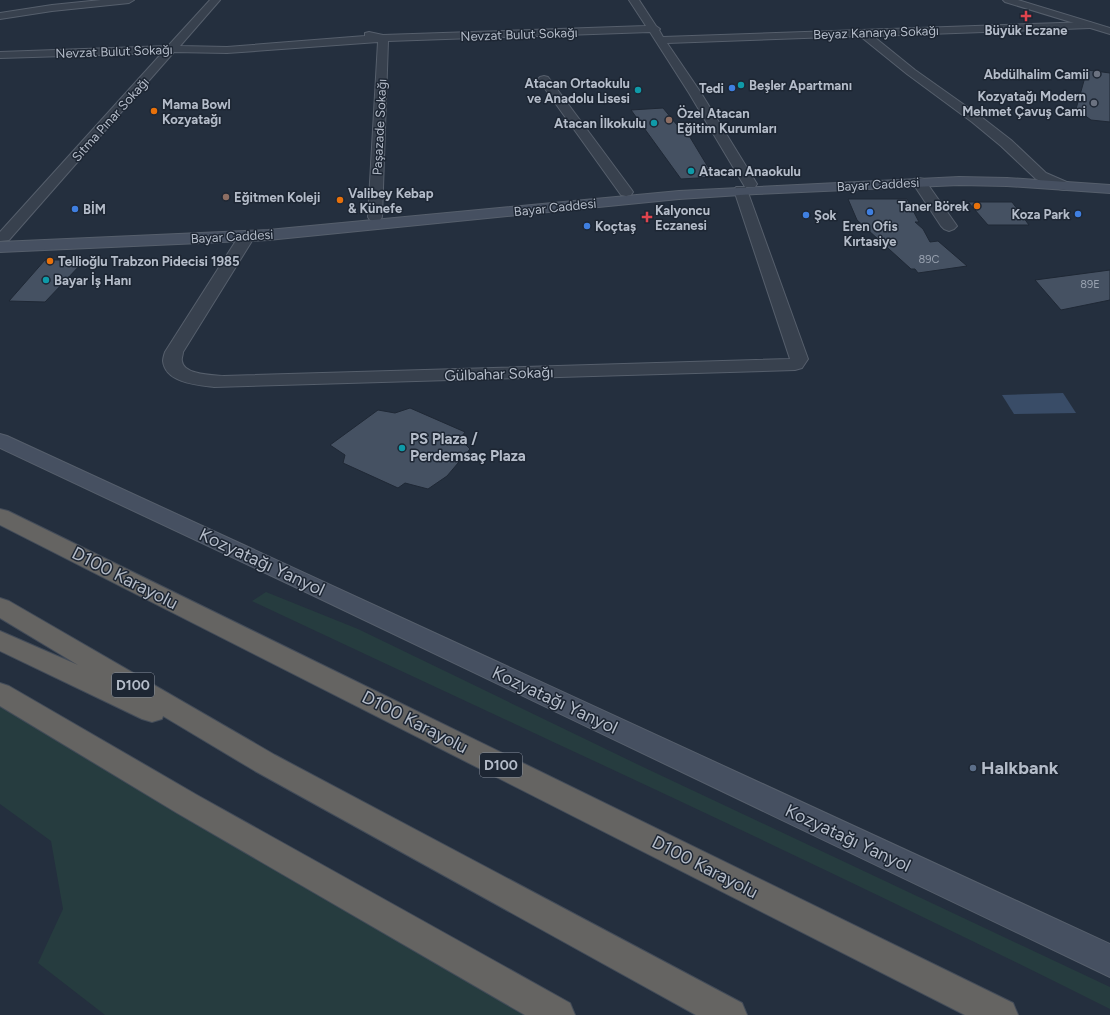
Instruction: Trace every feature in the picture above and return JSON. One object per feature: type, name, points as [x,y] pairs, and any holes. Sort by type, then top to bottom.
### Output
[{"type":"highway","name":"D100 Karayolu","points":[[0,516],[1002,1015]]},
{"type":"highway","name":"D100","points":[[0,607],[265,763],[730,1015]]},
{"type":"highway","points":[[0,640],[265,763]]},
{"type":"highway","points":[[0,693],[187,804],[558,1015]]},
{"type":"main road","name":"Bayar Caddesi","points":[[1,240],[247,236],[746,187],[962,174],[1110,180]]},
{"type":"main road","name":"Bayar Caddesi","points":[[1,240],[250,228],[676,188],[988,181],[1110,189]]},
{"type":"main road","name":"Kozyatağı Yanyol","points":[[0,440],[1110,961]]},
{"type":"street","points":[[0,16],[52,8],[129,0]]},
{"type":"street","name":"Sıtma Pınar Sokağı","points":[[1,240],[215,0]]},
{"type":"street","points":[[634,0],[655,29],[698,97],[746,187]]},
{"type":"street","points":[[1008,0],[1110,31]]},
{"type":"street","name":"Beyaz Kanarya Sokağı","points":[[661,40],[1090,25]]},
{"type":"street","name":"Nevzat Bulut Sokağı","points":[[0,55],[172,49],[227,50],[252,43],[368,35],[383,38],[655,29]]},
{"type":"street","points":[[863,33],[911,72],[976,119],[1006,143],[1040,176],[1064,186]]},
{"type":"street","name":"Paşazade Sokağı","points":[[375,216],[383,38]]},
{"type":"street","points":[[544,79],[626,192]]},
{"type":"street","points":[[919,182],[949,226]]},
{"type":"street","name":"Gülbahar Sokağı","points":[[247,236],[174,352],[172,361],[173,366],[186,375],[207,381],[232,381],[795,364],[799,359],[746,187]]},
{"type":"green space","points":[[266,592],[358,629],[643,767],[1110,987],[1110,1009],[790,853],[252,601]]},
{"type":"green space","points":[[0,692],[560,1015],[105,1015],[38,963],[63,909],[51,841],[0,804]]},
{"type":"water","points":[[1063,393],[1076,413],[1014,414],[1002,395]]},
{"type":"building","points":[[1087,70],[1110,73],[1110,122],[1091,120],[1076,109]]},
{"type":"building","points":[[663,108],[677,125],[682,124],[714,177],[681,179],[631,110]]},
{"type":"building","points":[[848,199],[907,199],[919,222],[915,222],[923,229],[930,242],[938,241],[967,266],[918,273],[915,269],[911,269],[857,220]]},
{"type":"building","points":[[968,202],[1012,202],[1029,225],[988,225]]},
{"type":"building","name":"Bayar İş Hanı","points":[[45,260],[85,260],[45,302],[9,301]]},
{"type":"building","points":[[1110,270],[1110,300],[1061,310],[1035,280]]},
{"type":"building","name":"PS Plaza / Perdemsaç Plaza","points":[[410,408],[465,432],[460,439],[470,449],[447,476],[428,489],[405,483],[398,488],[343,463],[345,455],[330,445],[378,410],[395,413]]},
{"type":"place","name":"Büyük Eczane","points":[[1026,16]]},
{"type":"place","name":"Abdülhalim Camii","points":[[1097,74]]},
{"type":"place","name":"Beşler Apartmanı","points":[[741,85]]},
{"type":"place","name":"Tedi","points":[[732,88]]},
{"type":"place","name":"Atacan Ortaokulu ve Anadolu Lisesi","points":[[638,90]]},
{"type":"place","name":"Kozyatağı Modern Mehmet Çavuş Cami","points":[[1094,103]]},
{"type":"place","name":"Mama Bowl Kozyatağı","points":[[154,111]]},
{"type":"place","name":"Özel Atacan Eğitim Kurumları","points":[[669,120]]},
{"type":"place","name":"Atacan İlkokulu","points":[[654,123]]},
{"type":"place","name":"Atacan Anaokulu","points":[[691,171]]},
{"type":"place","name":"Eğitmen Koleji","points":[[226,197]]},
{"type":"place","name":"Valibey Kebap & Künefe","points":[[340,200]]},
{"type":"place","name":"Taner Börek","points":[[977,206]]},
{"type":"place","name":"BİM","points":[[75,209]]},
{"type":"place","name":"Eren Ofis Kırtasiye","points":[[870,212]]},
{"type":"place","name":"Koza Park","points":[[1078,214]]},
{"type":"place","name":"Şok","points":[[806,215]]},
{"type":"place","name":"Kalyoncu Eczanesi","points":[[647,217]]},
{"type":"place","name":"Koçtaş","points":[[587,226]]},
{"type":"place","name":"Tellioğlu Trabzon Pidecisi 1985","points":[[50,261]]},
{"type":"place","name":"Bayar İş Hanı","points":[[46,280]]},
{"type":"place","name":"PS Plaza / Perdemsaç Plaza","points":[[402,448]]},
{"type":"place","name":"Halkbank","points":[[973,768]]}]
